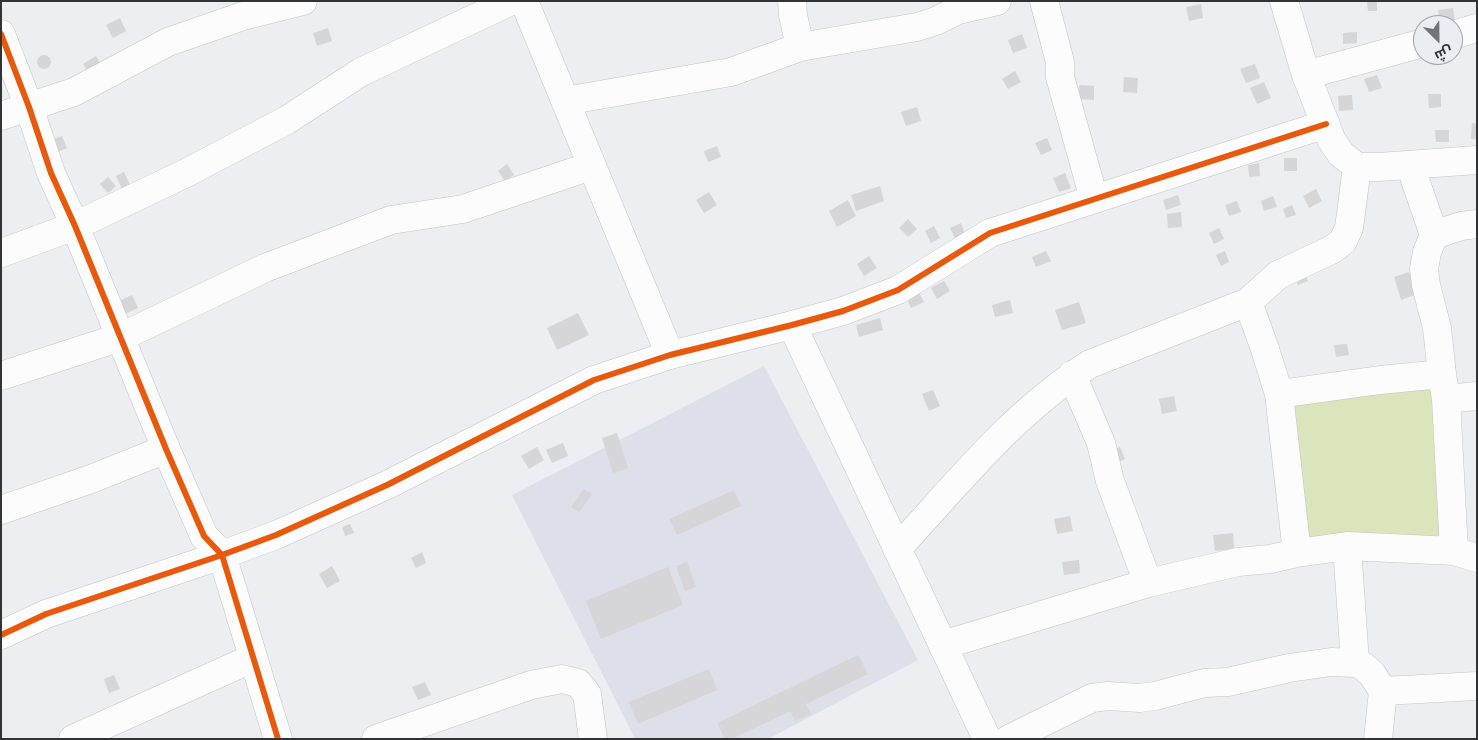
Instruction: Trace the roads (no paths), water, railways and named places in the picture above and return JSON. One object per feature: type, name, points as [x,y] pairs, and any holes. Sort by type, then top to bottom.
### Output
[{"type":"street","points":[[1,116],[74,92],[168,42],[243,16],[303,1]]},
{"type":"street","points":[[1,252],[75,226],[186,173],[287,120],[361,72],[511,1]]},
{"type":"street","points":[[524,1],[670,354]]},
{"type":"street","points":[[792,1],[800,47]]},
{"type":"street","points":[[565,101],[730,72],[800,47],[917,27],[936,21],[956,6],[996,1]]},
{"type":"street","points":[[1044,1],[1060,62],[1060,77],[1094,199]]},
{"type":"street","points":[[1284,1],[1306,76],[1332,141],[1340,154],[1357,167],[1477,160]]},
{"type":"street","points":[[1463,32],[1477,28]]},
{"type":"street","points":[[1,34],[29,107],[51,173],[75,226],[166,449],[204,536],[222,555],[278,739]]},
{"type":"street","points":[[1306,76],[1413,46]]},
{"type":"street","points":[[1,635],[46,614],[276,535],[387,485],[594,380],[670,354],[842,311],[898,290],[990,233],[1326,124]]},
{"type":"street","points":[[943,645],[1148,583],[1238,562],[1270,559],[1347,546],[1465,555],[1437,328],[1426,285],[1424,268],[1427,252],[1434,235],[1410,165]]},
{"type":"street","points":[[1,376],[121,337],[265,268],[391,220],[463,209],[592,166]]},
{"type":"street","points":[[897,549],[1020,416],[1072,375],[1090,364],[1248,302],[1278,275],[1333,249],[1343,241],[1349,228],[1357,167]]},
{"type":"street","points":[[1434,235],[1461,226],[1477,224]]},
{"type":"street","points":[[1248,302],[1265,349],[1278,394],[1297,553]]},
{"type":"street","points":[[792,325],[987,737],[1092,698],[1108,696],[1140,698],[1155,696],[1204,684],[1228,682],[1289,668],[1331,662],[1355,663],[1363,666],[1372,674],[1384,691],[1378,739]]},
{"type":"street","points":[[1072,375],[1101,443],[1110,481],[1148,583]]},
{"type":"street","points":[[1278,394],[1380,380],[1444,387],[1477,396]]},
{"type":"street","points":[[1,510],[91,479],[166,449]]},
{"type":"street","points":[[1347,546],[1355,663]]},
{"type":"street","points":[[73,739],[253,658]]},
{"type":"street","points":[[376,739],[531,685],[562,679],[578,683],[587,694],[593,739]]},
{"type":"street","points":[[1384,691],[1477,686]]}]
